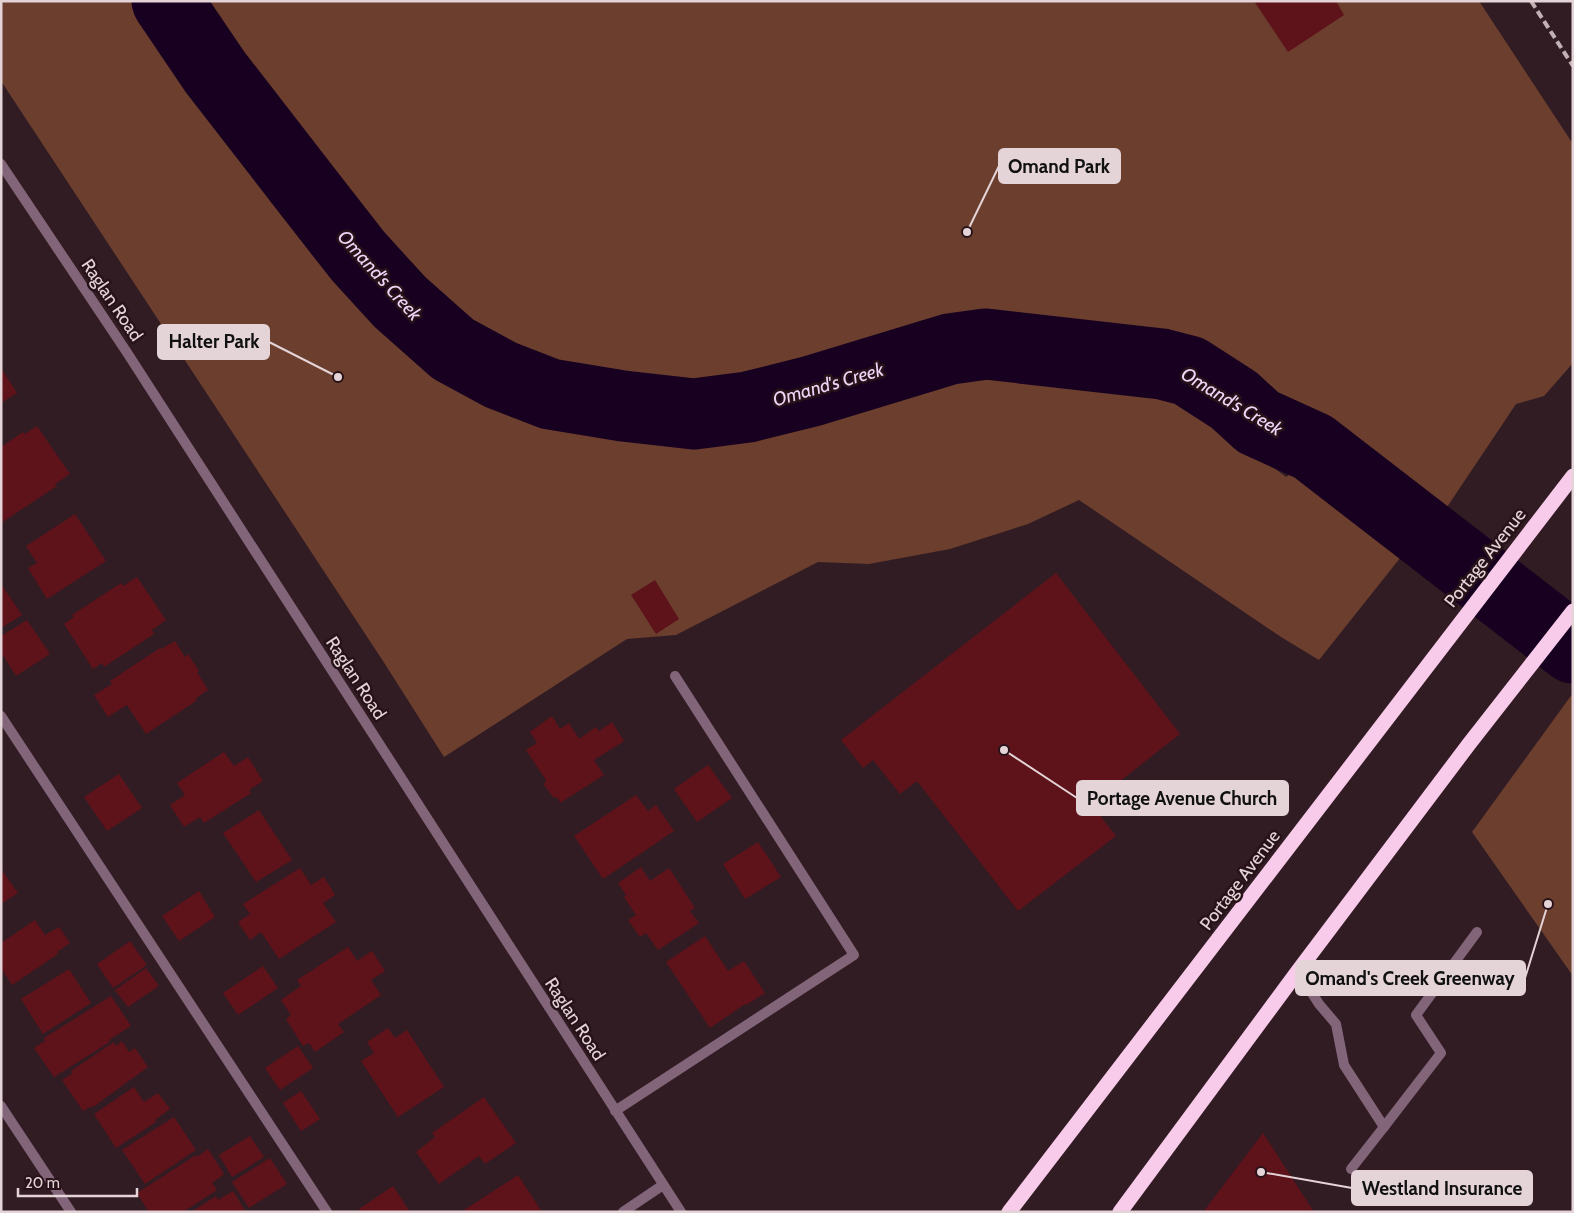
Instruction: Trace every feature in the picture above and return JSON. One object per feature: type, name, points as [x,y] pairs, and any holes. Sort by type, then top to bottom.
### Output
[{"type":"highway","name":"Portage Avenue","points":[[1009,1212],[1400,699],[1573,476]]},
{"type":"highway","points":[[1120,1212],[1469,744],[1573,611]]},
{"type":"street","name":"Raglan Road","points":[[1,164],[126,350],[681,1212]]},
{"type":"street","points":[[615,1111],[854,955],[675,676]]},
{"type":"street","points":[[1,716],[327,1212]]},
{"type":"street","points":[[1351,1169],[1441,1053],[1416,1015],[1477,932]]},
{"type":"street","points":[[1298,971],[1319,1004],[1336,1024],[1344,1065],[1384,1127]]},
{"type":"street","points":[[1,1106],[71,1212]]},
{"type":"street","points":[[623,1212],[663,1185]]},
{"type":"shaded area","points":[[1,1],[141,1],[186,66],[309,226],[368,298],[409,337],[461,370],[570,416],[707,428],[784,416],[928,374],[1023,371],[1097,380],[1153,382],[1190,393],[1218,416],[1236,439],[1286,477],[1303,465],[1350,501],[1412,543],[1319,660],[1281,637],[1079,500],[1028,524],[950,549],[869,564],[818,562],[676,635],[627,639],[444,757],[383,661],[1,81]]},
{"type":"shaded area","points":[[202,1],[1479,1],[1573,144],[1573,363],[1544,396],[1516,404],[1435,525],[1379,487],[1326,434],[1275,410],[1252,405],[1225,379],[1184,350],[1130,335],[1073,330],[988,316],[931,329],[858,356],[817,374],[782,378],[747,389],[720,384],[667,395],[621,391],[551,375],[507,358],[470,339],[400,272],[322,191]]},
{"type":"shaded area","points":[[1573,693],[1573,976],[1472,832]]},
{"type":"building","points":[[1254,1],[1336,1],[1344,15],[1288,52]]},
{"type":"building","points":[[1,368],[17,393],[1,403]]},
{"type":"building","points":[[37,426],[70,474],[55,484],[57,486],[1,523],[1,447],[23,432],[25,434]]},
{"type":"building","points":[[75,514],[106,561],[47,599],[28,568],[37,563],[26,546]]},
{"type":"building","points":[[1056,573],[1180,734],[1091,804],[1116,836],[1018,911],[917,781],[900,794],[873,760],[863,768],[841,740]]},
{"type":"building","points":[[137,577],[166,620],[152,630],[154,634],[104,667],[102,663],[93,669],[64,624],[74,617],[72,615],[121,583],[123,586]]},
{"type":"building","points":[[655,580],[679,619],[656,634],[631,595]]},
{"type":"building","points":[[1,584],[22,615],[1,628]]},
{"type":"building","points":[[27,620],[50,654],[16,676],[1,652],[1,636]]},
{"type":"building","points":[[175,641],[185,657],[188,654],[208,690],[196,698],[196,701],[146,734],[127,705],[108,717],[94,695],[112,684],[110,681],[160,648]]},
{"type":"building","points":[[552,716],[560,729],[569,723],[579,739],[596,727],[599,731],[612,722],[624,741],[594,760],[604,775],[560,803],[558,798],[553,797],[544,785],[546,780],[526,750],[537,743],[530,732]]},
{"type":"building","points":[[224,752],[234,766],[248,757],[263,781],[249,790],[251,793],[204,823],[200,817],[184,827],[170,805],[185,795],[177,783]]},
{"type":"building","points":[[708,765],[732,798],[697,822],[674,789]]},
{"type":"building","points":[[119,774],[142,808],[107,831],[84,797]]},
{"type":"building","points":[[636,795],[648,811],[656,805],[674,831],[603,879],[574,836]]},
{"type":"building","points":[[259,810],[292,860],[256,882],[223,833]]},
{"type":"building","points":[[758,842],[781,877],[745,899],[723,864]]},
{"type":"building","points":[[641,867],[650,881],[669,868],[695,908],[690,911],[699,923],[658,950],[646,933],[640,937],[628,920],[636,915],[624,897],[626,895],[618,883]]},
{"type":"building","points":[[300,868],[311,885],[324,877],[335,895],[323,903],[336,922],[279,959],[261,932],[250,940],[238,922],[250,914],[243,904]]},
{"type":"building","points":[[1,869],[18,893],[1,904]]},
{"type":"building","points":[[199,891],[215,917],[179,941],[162,916]]},
{"type":"building","points":[[35,920],[45,935],[59,927],[70,943],[57,952],[58,954],[12,985],[1,968],[1,943]]},
{"type":"building","points":[[705,936],[728,971],[744,961],[765,993],[710,1028],[666,962]]},
{"type":"building","points":[[130,941],[147,965],[113,988],[97,964]]},
{"type":"building","points":[[348,947],[357,961],[372,951],[385,971],[371,980],[381,995],[338,1024],[344,1032],[315,1052],[309,1043],[303,1046],[286,1019],[291,1015],[281,1000],[301,986],[297,980]]},
{"type":"building","points":[[263,966],[278,988],[238,1015],[223,993]]},
{"type":"building","points":[[146,968],[159,986],[128,1007],[115,990]]},
{"type":"building","points":[[69,969],[91,1003],[43,1034],[21,999]]},
{"type":"building","points":[[111,996],[131,1026],[109,1040],[110,1042],[54,1077],[34,1048],[45,1041],[44,1038]]},
{"type":"building","points":[[388,1028],[395,1038],[407,1030],[444,1087],[398,1117],[361,1061],[374,1053],[367,1042]]},
{"type":"building","points":[[122,1041],[129,1052],[135,1048],[148,1067],[93,1107],[83,1111],[62,1080],[72,1074],[71,1071],[114,1042],[116,1046]]},
{"type":"building","points":[[298,1046],[313,1068],[280,1090],[265,1068]]},
{"type":"building","points":[[134,1087],[144,1102],[158,1093],[170,1109],[155,1120],[156,1122],[116,1148],[94,1114]]},
{"type":"building","points":[[301,1091],[320,1119],[301,1131],[283,1103]]},
{"type":"building","points":[[484,1097],[516,1143],[485,1164],[479,1156],[439,1184],[416,1152],[435,1137],[432,1133]]},
{"type":"building","points":[[174,1117],[196,1150],[145,1184],[122,1150]]},
{"type":"building","points":[[1263,1133],[1314,1212],[1203,1212]]},
{"type":"building","points":[[250,1136],[264,1157],[232,1177],[219,1155]]},
{"type":"building","points":[[208,1149],[224,1174],[212,1183],[217,1190],[183,1212],[149,1212],[137,1193]]},
{"type":"building","points":[[270,1158],[287,1184],[249,1208],[232,1182]]},
{"type":"building","points":[[518,1175],[542,1212],[461,1212]]},
{"type":"building","points":[[393,1186],[410,1212],[361,1212],[359,1209]]},
{"type":"building","points":[[233,1191],[246,1212],[191,1212],[216,1196],[218,1200]]},
{"type":"waterway","name":"Omand's Creek","points":[[167,1],[215,72],[358,256],[400,302],[453,349],[501,375],[550,394],[623,406],[694,414],[748,407],[812,391],[950,349],[986,344],[1162,364],[1189,371],[1234,400],[1258,422],[1313,447],[1573,648]]},
{"type":"railway","points":[[1531,1],[1573,66]]},
{"type":"place","name":"Omand Park","points":[[967,232]]},
{"type":"place","name":"Halter Park","points":[[338,377]]},
{"type":"place","name":"Portage Avenue Church","points":[[1004,750]]},
{"type":"place","name":"Omand's Creek Greenway","points":[[1548,904]]},
{"type":"place","name":"Westland Insurance","points":[[1261,1172]]}]
